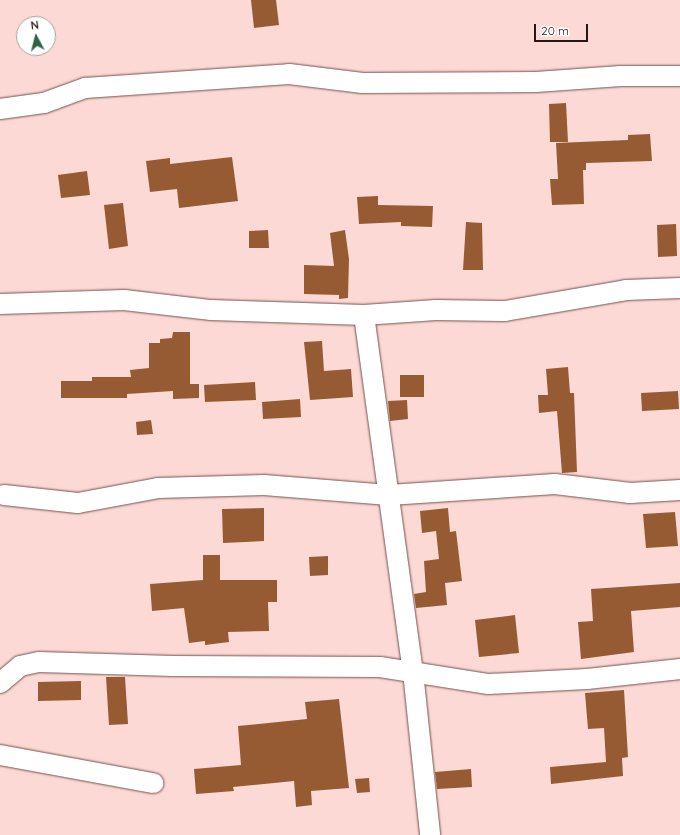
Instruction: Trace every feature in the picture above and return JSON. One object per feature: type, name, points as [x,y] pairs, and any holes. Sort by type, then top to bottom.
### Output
[{"type":"street","points":[[0,110],[44,103],[85,88],[289,74],[362,82],[536,82],[621,76],[680,76]]},
{"type":"street","points":[[0,304],[124,300],[211,310],[364,315],[436,310],[504,311],[626,290],[680,288]]},
{"type":"street","points":[[364,315],[414,672],[430,835]]},
{"type":"street","points":[[4,495],[78,503],[158,488],[264,485],[389,495],[554,484],[630,493],[680,490]]},
{"type":"street","points":[[0,682],[20,666],[39,662],[173,666],[380,667],[468,682],[489,684],[587,679],[680,669]]},
{"type":"street","points":[[0,754],[153,783]]},
{"type":"building","points":[[251,0],[276,0],[279,25],[254,28]]},
{"type":"building","points":[[566,103],[568,142],[550,142],[549,104]]},
{"type":"building","points":[[650,134],[652,161],[586,163],[586,170],[583,170],[584,204],[552,205],[550,179],[558,179],[556,143],[628,140],[628,135]]},
{"type":"building","points":[[232,157],[238,201],[179,208],[177,189],[150,192],[146,161],[170,158],[170,164]]},
{"type":"building","points":[[87,171],[90,195],[61,198],[58,175]]},
{"type":"building","points":[[378,196],[378,205],[433,206],[432,227],[401,226],[401,222],[359,224],[357,197]]},
{"type":"building","points":[[123,203],[128,246],[109,249],[104,205]]},
{"type":"building","points":[[466,222],[482,223],[483,270],[463,270]]},
{"type":"building","points":[[676,224],[677,256],[658,257],[657,225]]},
{"type":"building","points":[[268,230],[269,248],[249,248],[249,231]]},
{"type":"building","points":[[345,230],[349,259],[348,298],[339,299],[339,295],[304,294],[304,265],[334,266],[330,233]]},
{"type":"building","points":[[173,332],[190,332],[190,384],[199,384],[199,398],[173,399],[173,391],[127,394],[127,398],[61,398],[61,381],[92,381],[92,377],[131,377],[130,370],[149,368],[149,343],[160,343],[160,339],[172,338]]},
{"type":"building","points":[[322,341],[324,371],[351,369],[353,397],[310,400],[304,342]]},
{"type":"building","points":[[568,367],[570,393],[574,393],[577,472],[562,473],[557,411],[539,413],[538,395],[548,395],[546,369]]},
{"type":"building","points":[[400,375],[424,375],[424,397],[400,397]]},
{"type":"building","points":[[255,382],[256,400],[205,402],[204,385]]},
{"type":"building","points":[[678,391],[679,409],[642,411],[641,393]]},
{"type":"building","points":[[300,399],[301,417],[263,419],[262,402]]},
{"type":"building","points":[[407,400],[408,419],[390,421],[388,401]]},
{"type":"building","points":[[151,420],[153,434],[137,435],[136,422]]},
{"type":"building","points":[[264,508],[264,541],[223,543],[222,509]]},
{"type":"building","points":[[448,508],[450,532],[456,531],[462,581],[445,583],[447,605],[416,608],[414,594],[426,592],[424,561],[439,559],[436,531],[422,533],[420,511]]},
{"type":"building","points":[[675,512],[678,546],[646,548],[643,514]]},
{"type":"building","points":[[203,555],[220,555],[220,580],[277,580],[277,602],[268,602],[269,631],[228,632],[229,642],[205,645],[205,641],[189,643],[184,608],[152,611],[150,584],[203,580]]},
{"type":"building","points":[[328,556],[328,575],[310,576],[309,557]]},
{"type":"building","points":[[680,583],[680,607],[631,611],[634,652],[581,659],[578,622],[593,621],[591,589]]},
{"type":"building","points":[[515,615],[519,653],[479,657],[475,620]]},
{"type":"building","points":[[106,677],[125,677],[128,724],[109,725]]},
{"type":"building","points":[[81,681],[81,700],[38,701],[38,682]]},
{"type":"building","points":[[624,690],[628,757],[622,758],[623,776],[551,784],[550,767],[606,762],[604,728],[588,729],[585,693]]},
{"type":"building","points":[[339,699],[349,788],[311,791],[312,805],[296,807],[294,781],[233,787],[234,791],[196,794],[194,769],[241,765],[238,726],[307,719],[305,702]]},
{"type":"building","points":[[471,769],[472,787],[437,789],[435,772]]},
{"type":"building","points":[[369,778],[370,792],[357,793],[355,779]]}]
